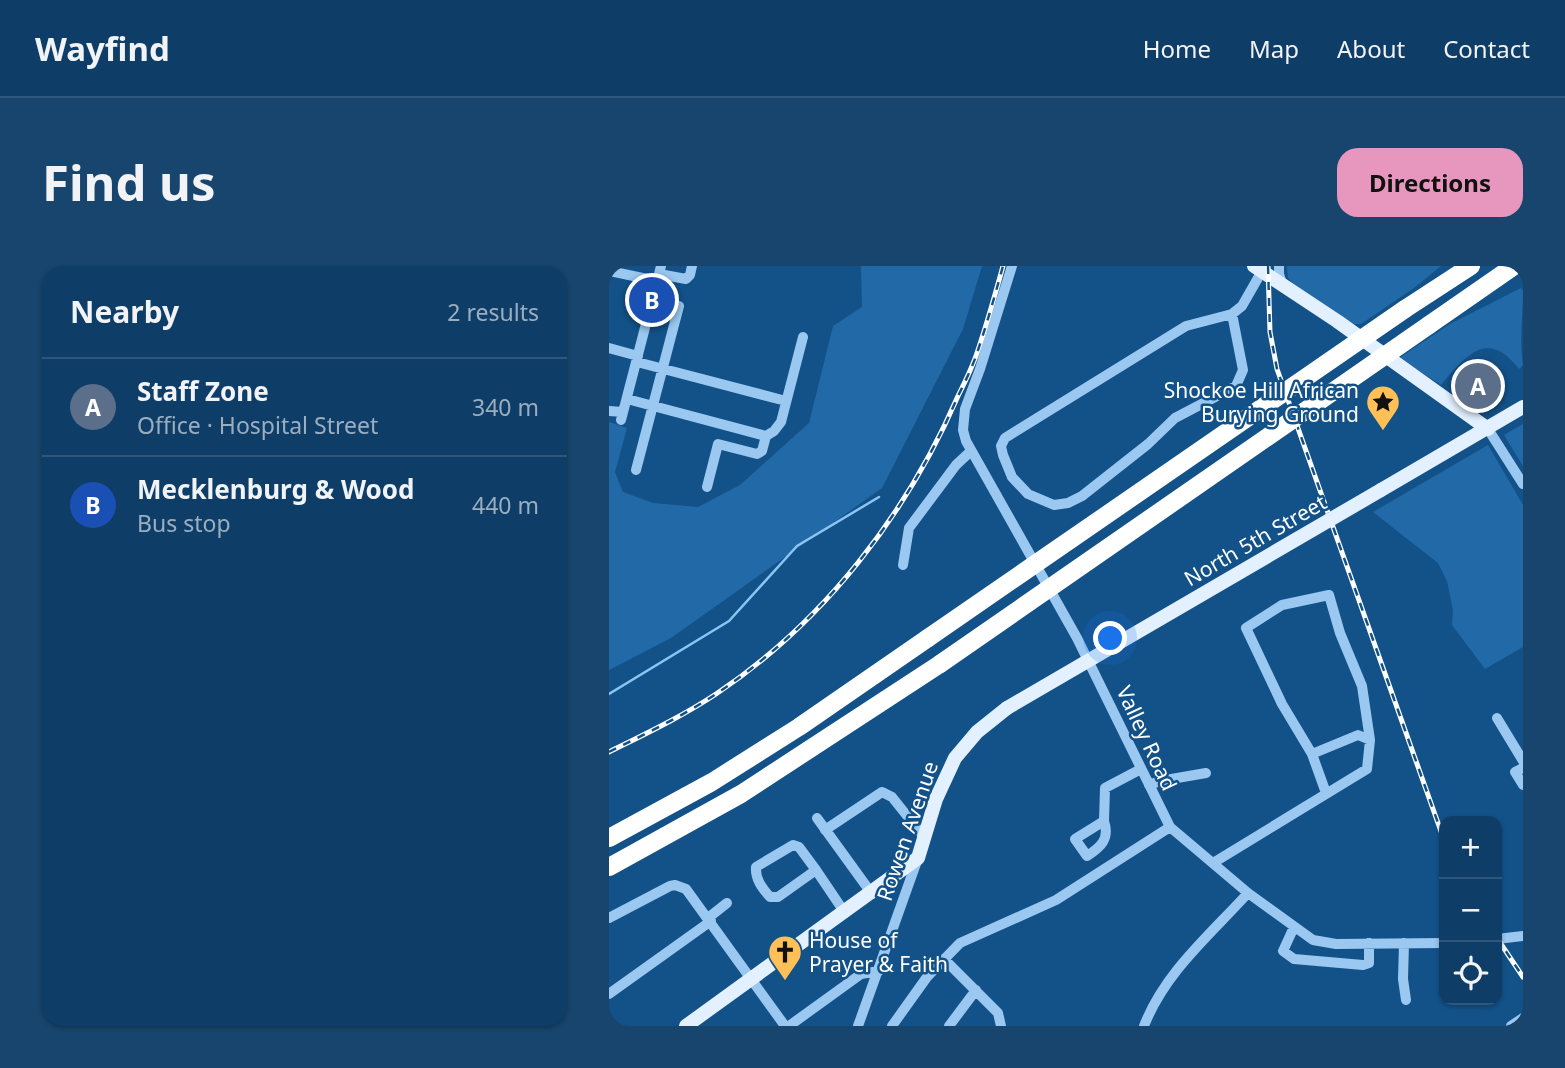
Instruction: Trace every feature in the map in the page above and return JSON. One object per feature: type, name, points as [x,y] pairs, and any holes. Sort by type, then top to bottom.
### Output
[{"type":"highway","points":[[1405,309],[1454,266]]},
{"type":"highway","points":[[609,838],[712,782],[799,727],[1471,266]]},
{"type":"highway","points":[[609,867],[741,794],[940,664],[1514,266]]},
{"type":"highway","points":[[1458,305],[1523,273]]},
{"type":"main road","points":[[1260,268],[1488,429]]},
{"type":"main road","name":"North 5th Street","points":[[1007,708],[1523,407]]},
{"type":"main road","name":"Rowen Avenue","points":[[918,858],[936,799],[955,758],[977,732],[1007,708]]},
{"type":"main road","points":[[686,1026],[872,894],[918,858]]},
{"type":"street","points":[[609,271],[659,274],[686,279],[692,266]]},
{"type":"street","name":"Valley Road","points":[[1012,266],[965,408],[963,429],[971,451],[1077,638],[1170,827],[1248,893],[1313,940],[1324,943],[1439,943]]},
{"type":"street","points":[[1279,266],[1282,284]]},
{"type":"street","points":[[1233,314],[1243,370],[1236,386],[1175,418],[1148,444],[1082,496],[1068,503],[1054,505],[1042,501],[1028,494],[1012,477],[1001,446],[1005,438],[1186,326],[1233,314],[1242,306],[1260,268]]},
{"type":"street","points":[[609,411],[622,416],[659,274]]},
{"type":"street","points":[[636,470],[679,306]]},
{"type":"street","points":[[706,487],[718,444],[757,454],[762,451],[766,436],[781,422],[803,337]]},
{"type":"street","points":[[609,348],[662,369],[786,401]]},
{"type":"street","points":[[627,399],[766,436]]},
{"type":"street","points":[[1488,429],[1523,484]]},
{"type":"street","points":[[903,565],[909,528],[956,465],[971,451]]},
{"type":"street","points":[[1213,863],[1367,769],[1370,740],[1362,686],[1340,633],[1329,595],[1282,605],[1246,628],[1282,704],[1312,754],[1327,793]]},
{"type":"street","points":[[1497,718],[1523,761]]},
{"type":"street","points":[[1312,754],[1358,735],[1370,740]]},
{"type":"street","points":[[1523,768],[1515,772],[1523,785]]},
{"type":"street","points":[[1104,821],[1105,788],[1141,769]]},
{"type":"street","points":[[1149,785],[1206,773]]},
{"type":"street","points":[[825,830],[879,793],[886,793],[924,837]]},
{"type":"street","points":[[817,818],[872,894]]},
{"type":"street","points":[[892,1026],[913,995],[944,959],[968,938],[1056,900],[1170,827]]},
{"type":"street","points":[[816,870],[778,897],[770,897],[760,886],[756,867],[793,845],[799,847],[816,870],[845,913]]},
{"type":"street","name":"Rowen Avenue","points":[[858,1026],[880,971],[918,858]]},
{"type":"street","points":[[609,918],[670,886],[686,889],[787,1026],[861,974],[880,971]]},
{"type":"street","points":[[1144,1026],[1160,991],[1202,940],[1248,893]]},
{"type":"street","points":[[609,994],[709,920],[727,903]]},
{"type":"street","points":[[1294,928],[1283,951],[1294,959],[1363,965],[1369,963],[1369,943]]},
{"type":"street","points":[[1502,938],[1523,936]]},
{"type":"street","points":[[1404,943],[1403,979],[1406,1000]]},
{"type":"street","points":[[944,959],[998,1013],[1001,1026]]},
{"type":"street","points":[[949,1026],[976,990]]},
{"type":"street","points":[[1511,1026],[1523,1018]]},
{"type":"shaded area","points":[[861,266],[982,266],[963,329],[882,488],[671,638],[609,670],[609,422],[627,428],[615,472],[623,492],[653,503],[698,507],[740,485],[809,423],[833,326],[862,307]]},
{"type":"shaded area","points":[[1287,266],[1441,266],[1361,324],[1353,324],[1294,285],[1288,278]]},
{"type":"shaded area","points":[[1521,288],[1523,365],[1519,369],[1497,350],[1487,348],[1468,356],[1441,385],[1399,358],[1450,324]]},
{"type":"shaded area","points":[[1523,424],[1523,466],[1504,435]]},
{"type":"shaded area","points":[[1488,445],[1523,505],[1523,647],[1485,669],[1452,625],[1453,610],[1447,581],[1438,563],[1373,512]]},
{"type":"waterway","points":[[609,694],[729,621],[797,546],[879,497]]},
{"type":"railway","points":[[609,752],[690,710],[755,665],[792,634],[827,599],[858,562],[914,482],[937,440],[975,359],[1003,266]]},
{"type":"railway","points":[[1268,266],[1270,332],[1277,369],[1439,826]]},
{"type":"railway","points":[[1500,942],[1523,977]]},
{"type":"place","name":"Mecklenburg & Wood","points":[[652,300]]},
{"type":"place","name":"Staff Zone","points":[[1478,386]]},
{"type":"place","name":"Shockoe Hill African Burying Ground","points":[[1383,432]]},
{"type":"place","name":"House of Prayer & Faith","points":[[785,982]]}]
